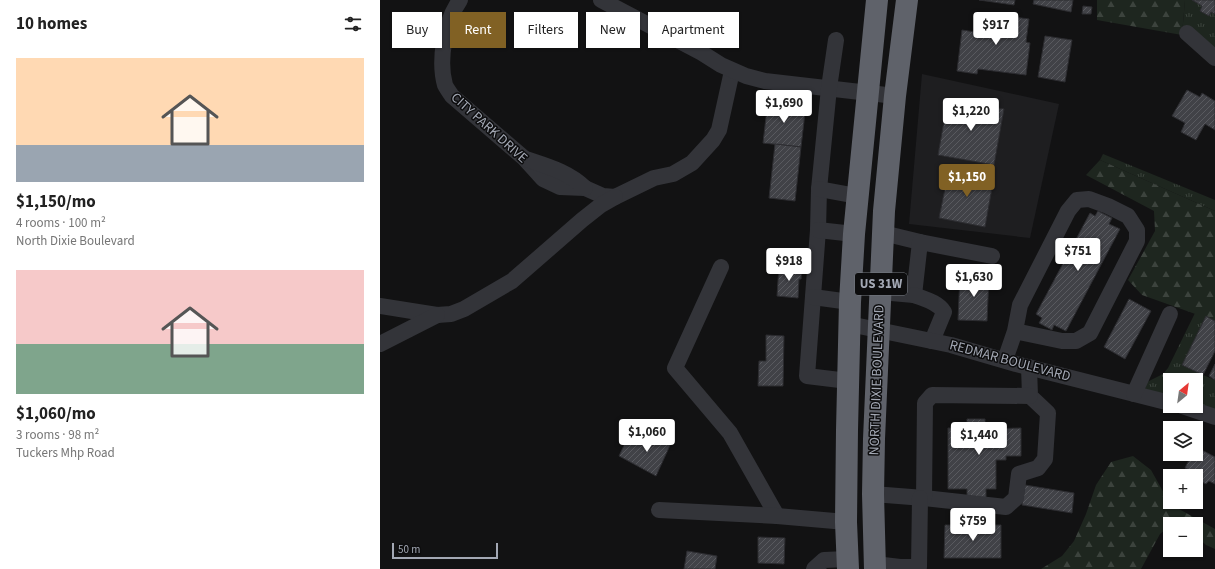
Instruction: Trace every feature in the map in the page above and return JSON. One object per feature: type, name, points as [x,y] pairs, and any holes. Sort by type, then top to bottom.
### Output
[{"type":"highway","name":"NORTH DIXIE BOULEVARD","points":[[875,567],[873,494],[883,233],[895,96],[907,0]]},
{"type":"highway","name":"NORTH DIXIE BOULEVARD","points":[[848,564],[846,522],[849,324],[854,234],[867,92],[873,2]]},
{"type":"street","name":"CITY PARK DRIVE","points":[[460,0],[453,11],[445,35],[443,60],[446,86],[452,96],[524,158],[543,179],[560,187],[585,188],[603,196],[615,197]]},
{"type":"street","points":[[601,0],[621,5],[702,53],[720,66],[732,71],[765,81],[895,96]]},
{"type":"street","points":[[1187,34],[1215,58]]},
{"type":"street","points":[[836,40],[828,88],[819,189],[818,230],[807,376],[848,381]]},
{"type":"street","points":[[380,306],[437,315],[451,314],[464,309],[512,281],[601,205],[654,178],[673,174],[682,170],[692,163],[713,140],[719,130],[732,71]]},
{"type":"street","points":[[819,189],[858,196]]},
{"type":"street","points":[[1005,360],[1015,331],[1020,306],[1068,211],[1078,200],[1089,199],[1128,216],[1138,230],[1137,241],[1090,333],[1076,341],[1062,341],[1015,331]]},
{"type":"street","points":[[818,230],[854,234]]},
{"type":"street","points":[[883,233],[992,256]]},
{"type":"street","points":[[914,295],[920,242]]},
{"type":"street","points":[[721,266],[676,368],[730,433],[777,516]]},
{"type":"street","points":[[880,292],[914,295],[936,304],[941,308],[944,312],[932,341]]},
{"type":"street","points":[[813,298],[850,302]]},
{"type":"street","points":[[1134,394],[1170,314]]},
{"type":"street","points":[[380,344],[437,315]]},
{"type":"street","name":"REDMAR BOULEVARD","points":[[849,324],[951,345],[1029,367],[1163,401]]},
{"type":"street","points":[[1029,367],[1030,396]]},
{"type":"street","points":[[873,494],[922,498],[1006,507],[1016,498],[1019,474],[1038,468],[1045,459],[1048,413],[1030,396],[932,395],[925,403],[922,498],[918,568],[875,567]]},
{"type":"street","points":[[1203,413],[1215,417]]},
{"type":"street","points":[[659,510],[777,516],[846,522]]},
{"type":"street","points":[[814,569],[824,560],[848,564]]},
{"type":"shaded area","points":[[922,74],[1059,104],[1030,238],[909,224]]},
{"type":"green space","points":[[1097,0],[1185,0],[1182,35],[1097,20]]},
{"type":"green space","points":[[1185,0],[1215,0],[1215,51],[1182,35]]},
{"type":"green space","points":[[1103,154],[1215,200],[1215,211],[1100,160]]},
{"type":"green space","points":[[1100,160],[1215,211],[1215,321],[1142,295],[1128,280],[1155,231],[1154,211],[1086,175]]},
{"type":"green space","points":[[1195,313],[1206,316],[1182,365],[1199,373],[1164,373],[1168,368]]},
{"type":"green space","points":[[1163,374],[1163,394],[1145,389],[1147,382]]},
{"type":"green space","points":[[1203,375],[1215,380],[1215,409],[1203,405]]},
{"type":"green space","points":[[1133,456],[1151,470],[1163,491],[1163,509],[1179,509],[1193,517],[1163,517],[1163,532],[1160,534],[1141,569],[1041,569],[1062,556],[1074,541],[1086,514],[1096,485],[1111,462]]},
{"type":"green space","points":[[1203,522],[1215,529],[1215,549],[1203,542]]},
{"type":"building","points":[[979,0],[1015,0],[1014,5]]},
{"type":"building","points":[[1034,0],[1073,0],[1071,12],[1033,4]]},
{"type":"building","points":[[1192,0],[1215,0],[1215,14],[1211,12],[1209,16],[1200,11],[1202,6]]},
{"type":"building","points":[[1083,6],[1092,7],[1091,14],[1082,14]]},
{"type":"building","points":[[984,13],[1029,19],[1026,42],[1030,43],[1026,75],[978,69],[977,74],[957,71],[962,30],[981,33]]},
{"type":"building","points":[[1045,36],[1072,40],[1065,82],[1038,77]]},
{"type":"building","points":[[1187,90],[1200,97],[1202,93],[1215,101],[1215,130],[1205,124],[1196,140],[1181,132],[1185,123],[1172,116]]},
{"type":"building","points":[[948,99],[1004,109],[994,165],[938,155]]},
{"type":"building","points":[[768,100],[806,104],[801,147],[763,143]]},
{"type":"building","points":[[775,144],[801,147],[795,201],[769,198]]},
{"type":"building","points":[[949,169],[994,177],[985,227],[939,218]]},
{"type":"building","points":[[1098,211],[1112,218],[1109,224],[1120,229],[1066,331],[1054,325],[1052,330],[1039,323],[1042,318],[1036,314],[1090,213],[1095,216]]},
{"type":"building","points":[[779,266],[802,268],[801,279],[799,279],[798,298],[777,296]]},
{"type":"building","points":[[960,275],[989,276],[987,321],[958,320]]},
{"type":"building","points":[[1129,299],[1151,311],[1125,359],[1104,347]]},
{"type":"building","points":[[1206,316],[1215,321],[1215,351],[1203,375],[1203,373],[1199,373],[1182,365]]},
{"type":"building","points":[[766,335],[784,336],[783,386],[758,386],[759,361],[766,361]]},
{"type":"building","points":[[1215,364],[1215,380],[1209,376]]},
{"type":"building","points":[[967,419],[985,419],[985,429],[1021,428],[1021,456],[1006,456],[1006,460],[996,460],[996,489],[986,489],[986,499],[967,499],[967,489],[948,489],[948,428],[967,428]]},
{"type":"building","points":[[652,431],[672,441],[656,476],[619,456],[628,437],[644,446]]},
{"type":"building","points":[[1203,451],[1215,457],[1215,484],[1209,481],[1206,484],[1203,482],[1203,469],[1185,468],[1188,461],[1203,461]]},
{"type":"building","points":[[1025,485],[1074,493],[1072,513],[1022,505]]},
{"type":"building","points":[[945,525],[1001,525],[1001,558],[944,558]]},
{"type":"building","points":[[758,537],[785,538],[784,564],[758,563]]},
{"type":"building","points":[[687,551],[717,556],[715,569],[684,569]]}]
